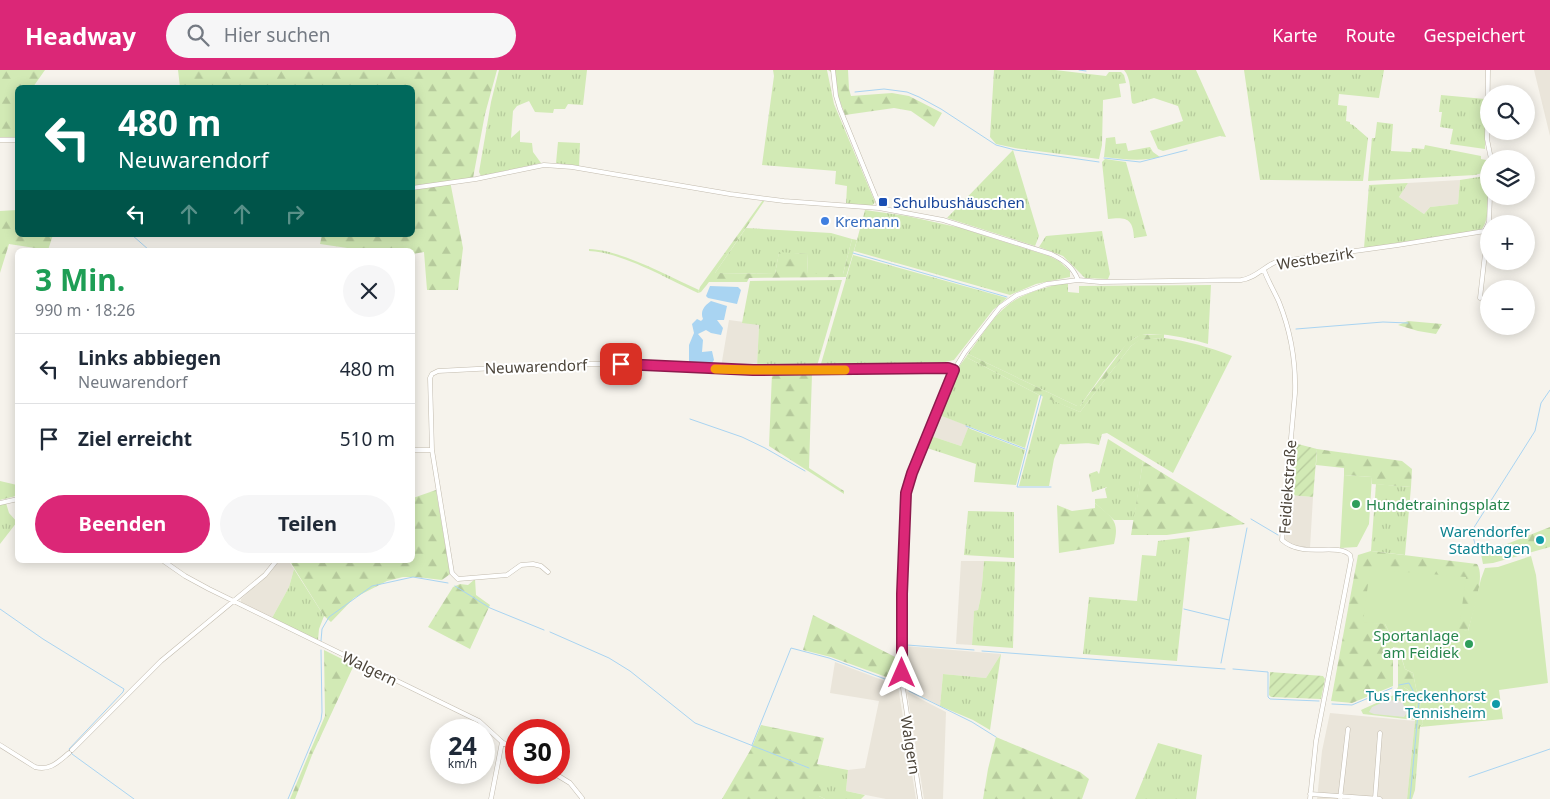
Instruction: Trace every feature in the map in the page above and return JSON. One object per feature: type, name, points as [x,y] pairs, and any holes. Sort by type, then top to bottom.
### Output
[{"type":"street","points":[[833,70],[836,96],[840,109],[879,208]]},
{"type":"street","points":[[1488,70],[1487,139],[1489,150]]},
{"type":"street","points":[[0,140],[15,140]]},
{"type":"street","points":[[415,188],[476,179],[544,165],[572,167],[784,201],[879,208],[943,220],[1052,254],[1069,265],[1075,272],[1078,280]]},
{"type":"street","name":"Westbezirk","points":[[954,370],[992,316],[1009,300],[1037,287],[1078,280],[1100,282],[1241,280],[1248,279],[1276,262],[1480,233]]},
{"type":"street","name":"Feidiekstraße","points":[[1264,270],[1285,319],[1294,352],[1295,394],[1282,540],[1295,548],[1305,550],[1344,551],[1350,554],[1351,560],[1316,741],[1310,796]]},
{"type":"street","name":"Neuwarendorf","points":[[432,450],[430,378],[432,374],[438,371],[571,364],[753,370],[948,368],[954,370]]},
{"type":"street","name":"Walgern","points":[[920,799],[903,688],[902,594],[905,499],[912,473],[954,370]]},
{"type":"street","points":[[415,450],[432,450],[452,573],[455,578],[507,575],[521,565],[533,564],[541,566],[548,572]]},
{"type":"street","points":[[0,503],[15,499]]},
{"type":"street","name":"Walgern","points":[[166,563],[184,576],[233,601],[478,721],[505,744]]},
{"type":"street","points":[[0,745],[35,767],[46,769],[52,767],[144,677],[264,574],[274,563]]},
{"type":"street","points":[[1340,798],[1348,729]]},
{"type":"street","points":[[1375,799],[1380,733]]},
{"type":"street","points":[[491,799],[502,742]]},
{"type":"street","points":[[570,783],[582,798]]},
{"type":"street","points":[[1310,796],[1380,799]]},
{"type":"shaded area","points":[[1534,70],[1550,70],[1550,136]]},
{"type":"shaded area","points":[[1460,180],[1458,204],[1430,207],[1424,214],[1399,197],[1408,183]]},
{"type":"shaded area","points":[[729,320],[759,324],[757,368],[721,367]]},
{"type":"shaded area","points":[[939,415],[969,426],[961,446],[931,436]]},
{"type":"shaded area","points":[[1289,495],[1313,497],[1310,548],[1295,546],[1285,540]]},
{"type":"shaded area","points":[[961,561],[984,561],[981,596],[978,610],[974,612],[972,645],[956,644]]},
{"type":"shaded area","points":[[277,563],[290,563],[294,569],[289,587],[272,618],[241,602],[241,599]]},
{"type":"shaded area","points":[[905,646],[1001,654],[986,678],[943,674],[940,706],[906,688]]},
{"type":"shaded area","points":[[835,662],[898,686],[916,799],[886,799],[846,791],[848,770],[865,768],[879,701],[830,693]]},
{"type":"shaded area","points":[[907,692],[946,712],[943,799],[924,799]]},
{"type":"shaded area","points":[[1388,700],[1402,701],[1407,713],[1404,717],[1369,712],[1372,707]]},
{"type":"shaded area","points":[[1330,713],[1415,721],[1407,799],[1317,799],[1322,751]]},
{"type":"green space","points":[[0,70],[45,70],[34,85],[15,85],[15,137],[0,137]]},
{"type":"green space","points":[[178,70],[497,70],[485,114],[473,178],[450,181],[463,248],[458,290],[427,290],[424,252],[415,254],[415,248],[347,248],[320,244],[322,237],[415,237],[415,85],[180,85]]},
{"type":"green space","points":[[499,70],[587,70],[583,105],[568,104],[565,109],[554,109],[553,113],[535,112],[529,101],[517,106],[513,111],[511,138],[520,130],[520,142],[532,143],[533,152],[541,163],[481,176],[479,172],[491,102]]},
{"type":"green space","points":[[773,70],[827,70],[834,104],[875,202],[872,206],[846,205],[847,186],[835,184],[836,171],[762,165],[774,76]]},
{"type":"green space","points":[[828,70],[848,70],[851,96],[892,93],[909,96],[942,113],[934,127],[911,111],[894,108],[845,115],[838,96],[835,75]]},
{"type":"green space","points":[[994,70],[1055,70],[1106,76],[1109,72],[1121,72],[1126,83],[1119,84],[1121,97],[1103,100],[1102,145],[1099,159],[996,144],[990,137]]},
{"type":"green space","points":[[1124,70],[1196,70],[1226,137],[1220,136],[1163,151],[1158,149],[1150,131],[1183,121],[1178,106],[1154,98],[1132,103],[1129,81]]},
{"type":"green space","points":[[1244,70],[1384,70],[1379,98],[1339,94],[1338,105],[1347,106],[1346,121],[1350,122],[1368,138],[1363,181],[1260,180]]},
{"type":"green space","points":[[1441,95],[1480,99],[1480,140],[1485,140],[1485,149],[1450,144],[1453,129],[1440,127],[1442,112],[1439,112]]},
{"type":"green space","points":[[1377,122],[1393,124],[1391,151],[1411,152],[1412,148],[1424,149],[1425,145],[1480,156],[1480,174],[1368,181],[1372,138],[1375,138]]},
{"type":"green space","points":[[1115,137],[1116,144],[1126,143],[1128,151],[1150,147],[1160,157],[1139,160],[1104,157],[1106,138]]},
{"type":"green space","points":[[558,142],[580,143],[579,167],[556,163]]},
{"type":"green space","points":[[1013,150],[1039,236],[1035,246],[947,218]]},
{"type":"green space","points":[[1105,159],[1126,162],[1147,236],[1134,238],[1132,226],[1127,220],[1120,218],[1108,219],[1102,162]]},
{"type":"green space","points":[[1480,177],[1480,205],[1488,205],[1487,215],[1480,215],[1480,230],[1364,248],[1369,185],[1408,183],[1399,197],[1424,214],[1430,207],[1458,204],[1460,180]]},
{"type":"green space","points":[[763,200],[765,200],[715,273],[775,274],[779,252],[808,254],[807,274],[843,274],[852,239],[857,240],[846,277],[749,278],[747,282],[709,282],[698,293],[700,287]]},
{"type":"green space","points":[[15,210],[15,237],[52,237],[49,248],[9,244],[0,273],[0,211]]},
{"type":"green space","points":[[865,210],[907,216],[961,228],[1049,256],[1059,261],[1070,271],[1070,277],[1036,284],[1010,295],[854,251]]},
{"type":"green space","points":[[746,228],[831,233],[852,239],[843,274],[807,274],[808,254],[779,253],[775,274],[715,273]]},
{"type":"green space","points":[[1102,231],[1110,274],[1108,279],[1085,278],[1063,256],[1039,247],[1046,236]]},
{"type":"green space","points":[[589,249],[602,250],[630,259],[699,290],[698,293],[630,261],[589,251]]},
{"type":"green space","points":[[853,255],[1007,298],[993,310],[954,360],[945,362],[820,367]]},
{"type":"green space","points":[[842,280],[817,366],[757,366],[759,325],[742,323],[750,281]]},
{"type":"green space","points":[[1059,284],[1068,284],[1068,292],[1079,293],[1079,286],[1211,285],[1208,344],[1164,335],[1146,334],[1139,336],[1124,347],[1099,378],[1080,406],[968,354],[993,320],[1007,305],[1029,293]]},
{"type":"green space","points":[[1408,321],[1442,324],[1436,334],[1398,325]]},
{"type":"green space","points":[[1164,334],[1164,338],[1140,340],[1131,346],[1080,412],[1039,395],[966,357],[968,354],[1080,406],[1127,343],[1140,335]]},
{"type":"green space","points":[[1164,338],[1198,345],[1232,356],[1173,473],[1107,433],[1102,434],[1099,445],[1089,443],[1060,444],[1054,459],[1049,486],[1019,486],[1043,396],[1080,412],[1131,346],[1139,340]]},
{"type":"green space","points":[[966,357],[1039,395],[1025,448],[939,415],[958,368]]},
{"type":"green space","points":[[772,373],[812,374],[809,468],[844,491],[844,494],[769,446]]},
{"type":"green space","points":[[968,428],[1025,450],[1016,485],[974,482],[976,464],[927,448],[931,436],[961,446]]},
{"type":"green space","points":[[1108,439],[1143,461],[1134,520],[1114,520],[1095,503],[1095,499],[1107,498],[1105,489],[1107,487],[1092,492],[1089,474],[1097,471],[1099,474]]},
{"type":"green space","points":[[1294,443],[1317,449],[1313,497],[1289,495]]},
{"type":"green space","points":[[1317,449],[1402,461],[1412,469],[1411,487],[1372,484],[1372,477],[1344,475],[1344,468],[1316,465]]},
{"type":"green space","points":[[1143,461],[1245,524],[1167,535],[1131,535]]},
{"type":"green space","name":"Hundetrainingsplatz","points":[[1344,475],[1372,477],[1369,524],[1357,547],[1340,548]]},
{"type":"green space","points":[[0,481],[15,485],[15,496],[0,500]]},
{"type":"green space","points":[[1376,484],[1411,487],[1405,555],[1371,551]]},
{"type":"green space","points":[[436,490],[450,574],[442,580],[403,577],[387,581],[354,598],[331,622],[324,616],[291,563],[415,563],[415,497]]},
{"type":"green space","points":[[6,503],[9,513],[15,520],[15,525],[0,544],[0,504]]},
{"type":"green space","points":[[1095,503],[1110,516],[1115,524],[1116,536],[1114,544],[1059,553],[1057,505],[1072,511],[1095,508]]},
{"type":"green space","points":[[968,511],[1014,512],[1014,558],[964,555]]},
{"type":"green space","points":[[1550,527],[1550,547],[1483,564],[1481,554]]},
{"type":"green space","points":[[1190,537],[1177,661],[1083,654],[1089,597],[1137,601],[1142,555],[1156,556],[1158,541]]},
{"type":"green space","points":[[1371,551],[1477,564],[1480,577],[1475,606],[1468,631],[1363,622],[1385,624],[1393,640],[1393,686],[1352,703],[1331,701],[1358,555]]},
{"type":"green space","name":"Sportanlage am Feidiek","points":[[1531,556],[1536,575],[1548,683],[1499,690],[1503,719],[1420,727],[1423,724],[1420,700],[1417,702],[1415,720],[1363,714],[1361,710],[1394,695],[1398,687],[1404,687],[1414,695],[1417,693],[1413,673],[1405,669],[1399,648],[1393,647],[1393,640],[1385,624],[1363,622],[1370,569],[1466,577],[1459,629],[1468,631],[1485,568],[1498,567]]},
{"type":"green space","points":[[984,561],[1015,562],[1013,648],[972,645],[974,611],[978,610],[981,596]]},
{"type":"green space","points":[[294,569],[324,616],[319,629],[318,640],[272,618],[289,587]]},
{"type":"green space","points":[[475,579],[476,595],[490,605],[470,649],[428,627],[453,587],[460,584],[468,585]]},
{"type":"green space","points":[[813,615],[899,659],[900,682],[831,657],[803,650]]},
{"type":"green space","points":[[1398,647],[1405,669],[1413,673],[1417,693],[1415,695],[1404,687],[1398,687]]},
{"type":"green space","points":[[324,650],[354,665],[312,755],[295,799],[290,799],[325,716]]},
{"type":"green space","points":[[1001,654],[990,730],[973,720],[940,706],[943,674],[986,678]]},
{"type":"green space","points":[[1270,672],[1323,676],[1325,679],[1321,699],[1271,697],[1269,695]]},
{"type":"green space","points":[[1420,700],[1423,724],[1420,727],[1415,790],[1412,799],[1407,799],[1417,701]]},
{"type":"green space","points":[[761,725],[824,738],[817,764],[827,774],[819,796],[825,799],[722,799],[751,749]]},
{"type":"green space","points":[[996,737],[1080,772],[1089,779],[1082,799],[983,799]]},
{"type":"green space","points":[[1158,743],[1202,755],[1196,799],[1135,799]]},
{"type":"green space","points":[[817,764],[848,770],[846,791],[865,795],[861,799],[825,799],[819,796]]},
{"type":"water","points":[[710,286],[738,287],[741,290],[737,304],[708,298],[706,296]]},
{"type":"water","points":[[711,301],[727,306],[724,320],[717,320],[723,328],[721,335],[706,330],[698,334],[703,340],[702,352],[712,351],[714,360],[712,363],[704,364],[689,362],[689,345],[694,333],[692,324],[697,319],[701,321],[703,319],[703,309]]},
{"type":"waterway","points":[[1079,70],[1086,71]]},
{"type":"waterway","points":[[855,92],[884,89],[907,92],[941,109],[996,145],[1015,150],[1099,162]]},
{"type":"waterway","points":[[1104,158],[1140,162],[1187,150]]},
{"type":"waterway","points":[[134,237],[147,248]]},
{"type":"waterway","points":[[853,253],[1007,297]]},
{"type":"waterway","points":[[1296,329],[1383,322],[1408,323]]},
{"type":"waterway","points":[[1477,551],[1472,533],[1473,529],[1535,431],[1541,403],[1550,390]]},
{"type":"waterway","points":[[1041,395],[1017,487],[1051,487]]},
{"type":"waterway","points":[[690,419],[742,437],[805,471]]},
{"type":"waterway","points":[[966,426],[1025,449]]},
{"type":"waterway","points":[[1251,519],[1278,535]]},
{"type":"waterway","points":[[1221,663],[1247,528]]},
{"type":"waterway","points":[[321,641],[322,629],[329,617],[372,586],[413,577],[448,583]]},
{"type":"waterway","points":[[455,586],[490,608],[544,630]]},
{"type":"waterway","points":[[0,609],[43,639],[124,689],[69,749],[72,754],[134,799]]},
{"type":"waterway","points":[[1184,609],[1229,620]]},
{"type":"waterway","points":[[550,632],[609,658],[630,671],[695,723],[809,768]]},
{"type":"waterway","points":[[907,645],[974,650]]},
{"type":"waterway","points":[[752,745],[791,648],[829,658],[893,682]]},
{"type":"waterway","points":[[288,799],[321,720],[321,650]]},
{"type":"waterway","points":[[982,651],[1225,669]]},
{"type":"waterway","points":[[1233,669],[1268,672],[1268,697],[1270,699],[1319,701]]},
{"type":"waterway","points":[[1399,685],[1409,683],[1419,702],[1410,799]]},
{"type":"waterway","points":[[1332,704],[1352,705],[1392,688]]},
{"type":"waterway","points":[[909,691],[972,722],[996,737]]},
{"type":"waterway","points":[[1469,777],[1550,749]]},
{"type":"slow traffic","points":[[715,369],[845,370]]},
{"type":"place","name":"Schulbushäuschen","points":[[883,202]]},
{"type":"place","name":"Kremann","points":[[825,221]]},
{"type":"place","name":"Hundetrainingsplatz","points":[[1356,504]]},
{"type":"place","name":"Warendorfer Stadthagen","points":[[1540,540]]},
{"type":"place","name":"Sportanlage am Feidiek","points":[[1469,644]]},
{"type":"place","name":"Tus Freckenhorst Tennisheim","points":[[1496,704]]},
{"type":"route","points":[[621,364],[753,370],[948,368],[954,370],[912,473],[906,493],[903,543],[902,673]]}]
